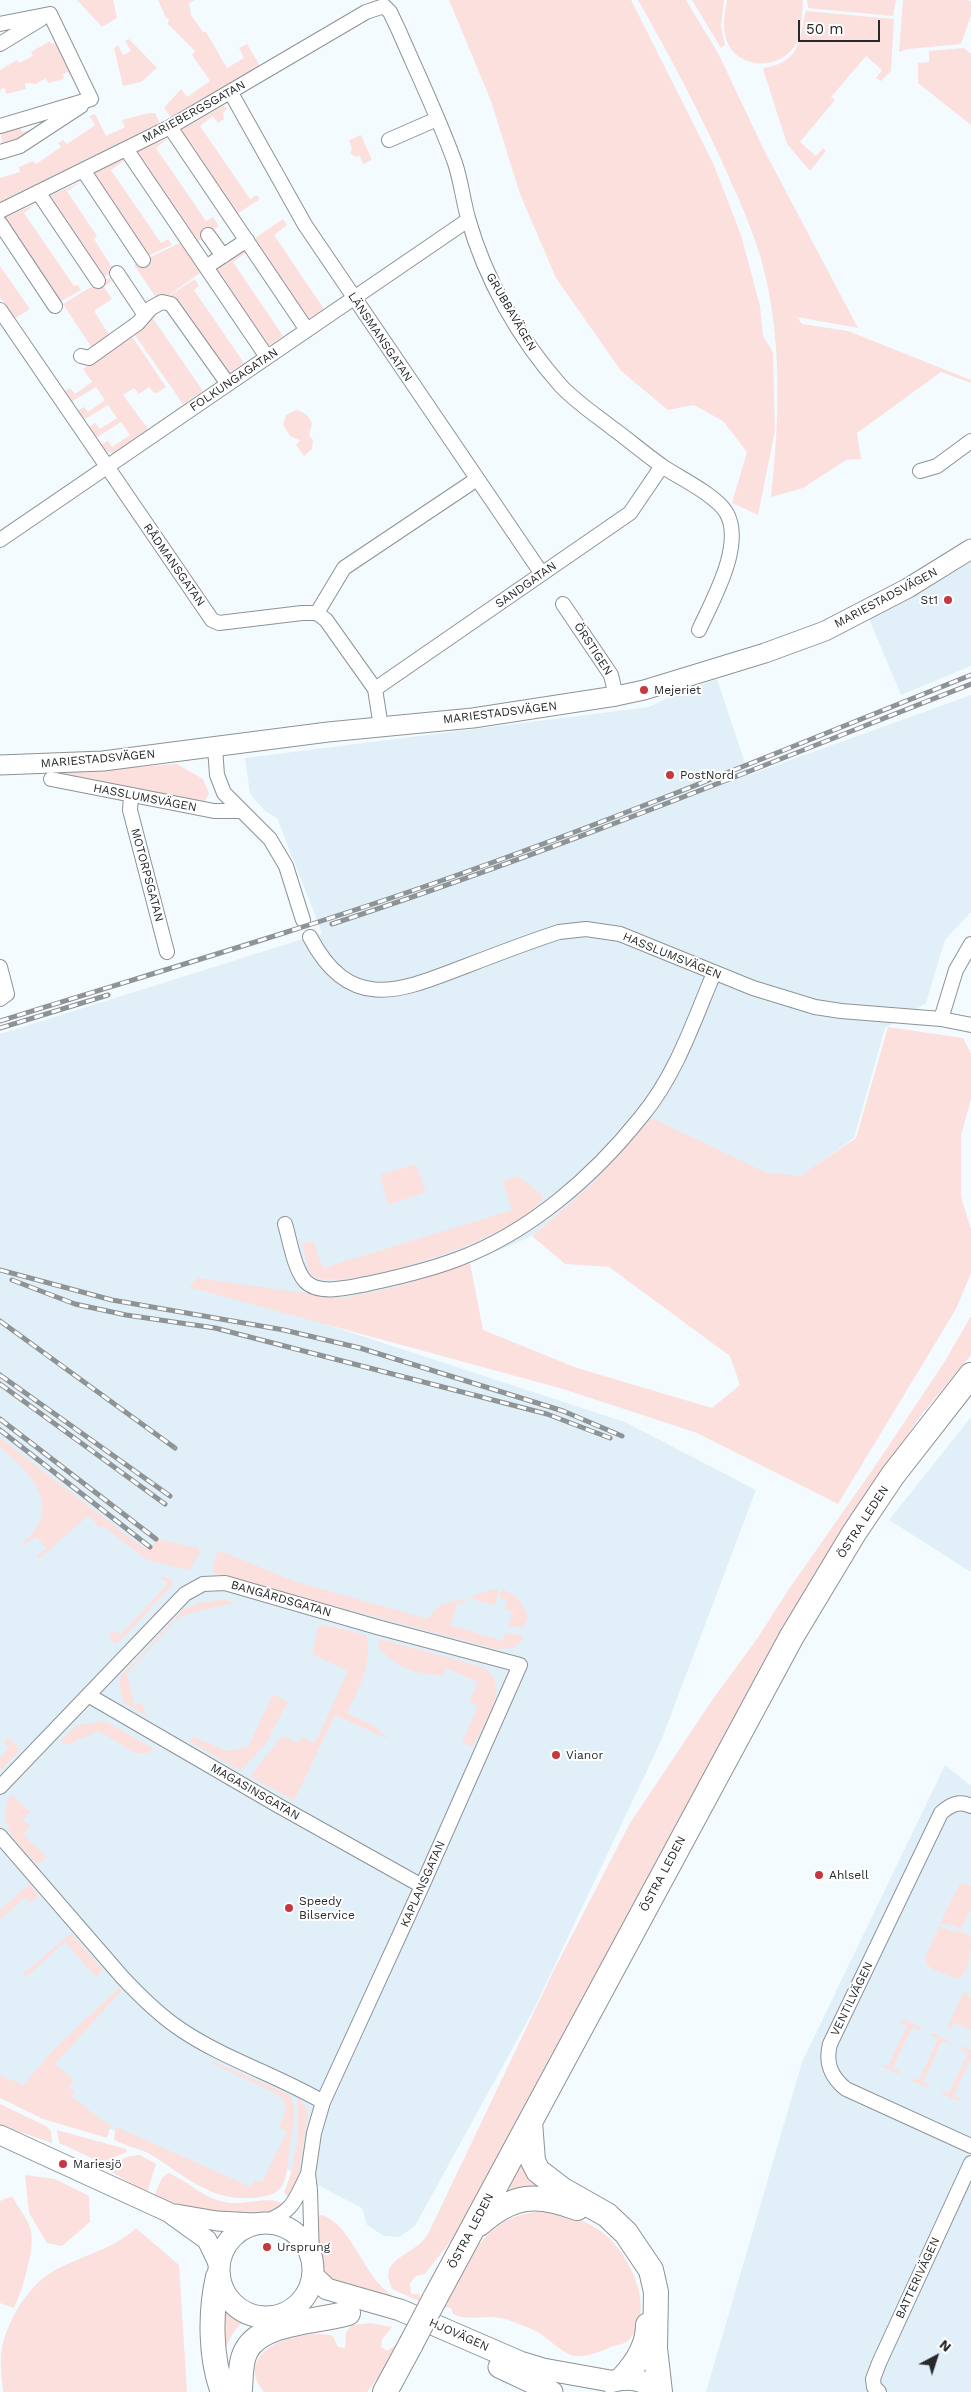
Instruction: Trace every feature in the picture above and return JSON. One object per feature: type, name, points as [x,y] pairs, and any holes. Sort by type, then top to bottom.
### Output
[{"type":"highway","name":"ÖSTRA LEDEN","points":[[385,2389],[792,1636],[854,1533],[893,1475],[971,1376]]},
{"type":"highway","points":[[530,2122],[533,2161],[538,2171],[563,2190],[607,2215],[626,2233],[651,2270],[656,2292],[655,2348],[659,2392]]},
{"type":"highway","points":[[471,2232],[490,2214],[510,2202],[534,2198],[562,2202],[588,2212],[620,2237],[643,2272],[648,2291],[648,2329],[635,2364],[610,2384]]},
{"type":"highway","points":[[218,2270],[215,2290],[214,2339],[218,2380],[235,2391]]},
{"type":"highway","points":[[235,2391],[245,2351],[253,2340],[264,2333],[285,2326],[348,2313]]},
{"type":"highway","points":[[235,2391],[230,2363],[232,2349],[239,2336],[251,2325],[276,2315]]},
{"type":"main road","points":[[259,2223],[286,2226],[295,2232],[305,2244],[312,2267],[311,2285],[301,2301],[276,2315],[248,2314],[239,2310],[226,2296],[218,2270],[220,2254],[230,2238],[237,2232],[259,2223]]},
{"type":"main road","name":"HJOVÄGEN","points":[[312,2267],[327,2289],[400,2310],[520,2362],[610,2384],[644,2382],[659,2392]]},
{"type":"main road","name":"HJOVÄGEN","points":[[276,2315],[329,2309],[373,2315],[398,2322],[552,2392]]},
{"type":"street","name":"MARIEBERGSGATAN","points":[[0,212],[170,127],[366,12],[384,6]]},
{"type":"street","name":"GRUBBAVÄGEN","points":[[384,6],[390,12],[396,25],[455,164],[468,220],[499,296],[530,348],[562,387],[662,466],[715,500],[725,511],[731,524],[732,542],[723,576],[699,630]]},
{"type":"street","points":[[50,14],[6,41],[1,23],[50,14]]},
{"type":"street","points":[[50,14],[91,99]]},
{"type":"street","name":"LÄNSMANSGATAN","points":[[231,92],[301,218],[353,298],[542,574]]},
{"type":"street","points":[[0,126],[91,99]]},
{"type":"street","points":[[0,152],[20,146],[91,99]]},
{"type":"street","points":[[389,140],[437,119]]},
{"type":"street","points":[[170,127],[307,330]]},
{"type":"street","points":[[126,149],[267,357]]},
{"type":"street","points":[[83,170],[143,260]]},
{"type":"street","points":[[38,192],[98,281]]},
{"type":"street","name":"FOLKUNGAGATAN","points":[[0,540],[468,220]]},
{"type":"street","points":[[0,223],[55,306]]},
{"type":"street","points":[[208,235],[223,256]]},
{"type":"street","points":[[206,267],[246,240]]},
{"type":"street","points":[[116,273],[145,315]]},
{"type":"street","points":[[81,356],[89,358],[138,323],[162,302],[172,304],[228,384]]},
{"type":"street","name":"RÅDMANSGATAN","points":[[0,310],[214,622],[317,613]]},
{"type":"street","points":[[920,472],[938,466],[971,442]]},
{"type":"street","name":"SANDGATAN","points":[[375,689],[630,513],[662,466]]},
{"type":"street","points":[[381,727],[375,689],[326,620],[317,613],[344,568],[477,479]]},
{"type":"street","name":"MARIESTADSVÄGEN","points":[[0,765],[103,761],[381,727],[473,718],[644,690],[765,653],[825,631],[908,588],[971,549]]},
{"type":"street","name":"ÖRSTIGEN","points":[[563,604],[611,675],[616,696]]},
{"type":"street","points":[[214,748],[217,775],[224,793],[270,839],[286,866],[303,920]]},
{"type":"street","name":"HASSLUMSVÄGEN","points":[[51,779],[214,811],[240,811]]},
{"type":"street","name":"MOTORPSGATAN","points":[[132,796],[130,810],[167,952]]},
{"type":"street","name":"HASSLUMSVÄGEN","points":[[310,937],[318,954],[330,968],[350,983],[376,991],[406,988],[559,932],[586,929],[620,934],[753,988],[815,1007],[841,1011],[941,1019],[971,1025]]},
{"type":"street","points":[[941,1019],[956,970],[971,944]]},
{"type":"street","points":[[0,967],[7,994],[0,999]]},
{"type":"street","points":[[285,1224],[299,1270],[306,1282],[323,1289],[349,1288],[398,1277],[459,1259],[515,1232],[584,1178],[642,1117],[673,1071],[714,973]]},
{"type":"street","name":"BANGÅRDSGATAN","points":[[0,1787],[184,1594],[203,1584],[226,1583],[377,1627],[520,1665]]},
{"type":"street","name":"KAPLANSGATAN","points":[[312,2267],[308,2174],[314,2133],[323,2102],[520,1665]]},
{"type":"street","name":"MAGASINSGATAN","points":[[88,1695],[279,1806],[422,1886]]},
{"type":"street","name":"VENTILVÄGEN","points":[[971,1806],[958,1803],[950,1805],[941,1813],[830,2044],[827,2055],[832,2074],[846,2089],[971,2146]]},
{"type":"street","points":[[0,1836],[123,1978],[143,1999],[178,2028],[202,2043],[323,2102]]},
{"type":"street","points":[[0,2135],[168,2212],[206,2240],[218,2270]]},
{"type":"street","name":"BATTERIVÄGEN","points":[[879,2392],[874,2387],[873,2379],[879,2363],[971,2163]]},
{"type":"street","name":"KAPLANSGATAN","points":[[259,2223],[287,2211],[296,2199],[308,2174]]},
{"type":"street","points":[[168,2212],[217,2221],[259,2223]]},
{"type":"shaded area","points":[[77,0],[113,0],[117,18],[102,27]]},
{"type":"shaded area","points":[[158,0],[195,0],[189,3],[191,15],[203,32],[206,32],[227,68],[244,58],[239,48],[247,44],[260,66],[171,117],[164,108],[181,89],[187,97],[210,81],[192,55],[195,51],[168,24],[169,19],[166,18]]},
{"type":"shaded area","points":[[449,0],[631,0],[713,163],[741,235],[760,306],[763,336],[773,352],[775,430],[758,515],[732,503],[747,452],[723,421],[694,405],[668,410],[621,371],[556,278],[520,194],[491,101]]},
{"type":"shaded area","points":[[638,0],[686,0],[718,53],[764,150],[858,328],[797,317],[802,324],[848,331],[971,380],[971,383],[941,372],[857,433],[861,459],[846,460],[803,488],[771,497],[776,442],[777,360],[771,305],[756,242],[710,136]]},
{"type":"shaded area","points":[[692,0],[724,0],[721,26],[725,45],[721,48]]},
{"type":"shaded area","points":[[727,0],[803,0],[802,20],[798,39],[792,50],[773,62],[750,62],[740,57],[732,50],[726,39],[724,20]]},
{"type":"shaded area","points":[[807,0],[896,0],[893,16],[808,8]]},
{"type":"shaded area","points":[[903,0],[968,0],[971,2],[971,15],[961,44],[908,49],[899,52]]},
{"type":"shaded area","points":[[806,11],[894,19],[891,71],[881,81],[876,78],[882,70],[866,56],[831,97],[835,100],[800,142],[816,156],[823,148],[826,151],[810,171],[787,144],[763,69],[781,63],[793,53],[800,40]]},
{"type":"shaded area","points":[[48,26],[59,39],[83,89],[81,97],[74,74],[69,75],[68,72],[63,74],[64,79],[48,83],[46,78],[36,84],[25,83],[26,89],[6,94],[5,88],[1,89],[0,92],[0,70],[17,60],[19,63],[33,56],[31,52],[50,41],[52,44],[57,41]]},
{"type":"shaded area","points":[[129,39],[157,68],[141,82],[123,86],[114,48],[118,45],[123,55],[131,51],[125,41]]},
{"type":"shaded area","points":[[964,48],[971,54],[971,125],[918,83],[918,63],[929,62],[929,51]]},
{"type":"shaded area","points":[[223,106],[228,108],[223,113],[224,119],[218,123],[213,116],[200,126],[250,199],[257,195],[260,199],[234,216],[178,132]]},
{"type":"shaded area","points":[[71,110],[18,145],[0,151],[2,141],[0,131],[6,126],[19,123],[22,132],[42,127],[40,118]]},
{"type":"shaded area","points":[[155,113],[160,123],[0,202],[0,178],[20,172],[19,167],[33,161],[36,164],[61,147],[58,143],[63,140],[67,144],[95,125],[89,116],[95,114],[106,136],[125,127],[122,120]]},
{"type":"shaded area","points":[[361,135],[372,160],[363,164],[360,156],[356,157],[350,153],[352,149],[349,140]]},
{"type":"shaded area","points":[[169,138],[156,148],[206,221],[213,217],[219,226],[194,244],[132,153]]},
{"type":"shaded area","points":[[122,159],[125,160],[111,170],[161,243],[168,239],[172,245],[145,257],[89,176]]},
{"type":"shaded area","points":[[81,182],[67,191],[97,236],[94,239],[115,272],[100,278],[45,198]]},
{"type":"shaded area","points":[[36,204],[24,213],[74,286],[78,285],[81,290],[58,303],[1,219]]},
{"type":"shaded area","points":[[283,219],[287,225],[274,235],[324,309],[306,320],[251,241]]},
{"type":"shaded area","points":[[184,241],[203,271],[159,302],[134,265]]},
{"type":"shaded area","points":[[245,249],[247,252],[233,262],[283,336],[265,348],[211,269]]},
{"type":"shaded area","points":[[0,266],[30,309],[14,319],[0,297]]},
{"type":"shaded area","points":[[110,278],[112,281],[104,287],[112,299],[94,311],[112,339],[94,351],[63,304],[101,281]]},
{"type":"shaded area","points":[[195,279],[199,286],[194,290],[244,363],[225,375],[170,295]]},
{"type":"shaded area","points":[[167,307],[152,317],[203,391],[183,404],[132,331],[152,310]]},
{"type":"shaded area","points":[[131,335],[166,387],[157,393],[153,392],[149,387],[139,394],[134,388],[123,395],[148,429],[113,453],[104,451],[100,445],[108,441],[112,447],[130,435],[121,422],[96,438],[88,428],[95,423],[100,429],[117,418],[108,405],[84,420],[77,411],[84,407],[88,412],[105,400],[96,387],[71,402],[63,392],[70,388],[75,394],[92,382],[83,369]]},
{"type":"shaded area","points":[[296,410],[306,415],[312,424],[309,435],[313,440],[312,449],[304,456],[296,445],[300,440],[290,436],[283,425],[286,415]]},
{"type":"shaded area","points":[[971,559],[971,666],[901,695],[869,619]]},
{"type":"shaded area","points":[[717,679],[749,775],[971,695],[971,912],[945,940],[926,1003],[885,1028],[854,1138],[799,1178],[590,1187],[530,1237],[325,1324],[625,1422],[756,1490],[661,1741],[533,2011],[415,2226],[399,2237],[384,2236],[367,2225],[362,2208],[275,2163],[260,2192],[23,2092],[0,2075],[0,1034],[322,933],[277,818],[265,811],[250,794],[245,758],[649,707],[682,691]]},
{"type":"shaded area","points":[[177,764],[203,779],[209,793],[203,805],[54,773]]},
{"type":"shaded area","points":[[888,1027],[963,1038],[971,1054],[971,1099],[961,1136],[961,1197],[971,1229],[971,1273],[956,1309],[838,1504],[697,1433],[563,1389],[189,1287],[197,1278],[343,1298],[392,1288],[470,1263],[483,1330],[577,1368],[712,1408],[740,1385],[730,1356],[609,1267],[565,1264],[532,1236],[592,1184],[652,1118],[765,1172],[800,1176],[856,1138]]},
{"type":"shaded area","points":[[416,1164],[426,1192],[388,1205],[380,1175]]},
{"type":"shaded area","points":[[518,1176],[541,1194],[543,1199],[528,1213],[506,1227],[478,1240],[417,1263],[361,1277],[323,1279],[316,1278],[309,1270],[302,1244],[313,1241],[323,1268],[512,1210],[503,1181]]},
{"type":"shaded area","points":[[971,1316],[971,1355],[922,1414],[885,1467],[833,1546],[777,1639],[461,2228],[425,2274],[416,2276],[410,2283],[411,2294],[419,2294],[421,2302],[392,2289],[388,2277],[389,2269],[397,2259],[419,2245],[428,2234],[553,1972],[630,1823],[715,1696],[757,1639],[789,1589],[875,1466],[945,1361]]},
{"type":"shaded area","points":[[971,1417],[971,1572],[889,1520]]},
{"type":"shaded area","points":[[0,1438],[142,1547],[150,1550],[157,1539],[198,1547],[200,1553],[189,1570],[147,1560],[103,1526],[100,1528],[89,1515],[39,1559],[37,1556],[46,1548],[36,1537],[19,1546],[33,1533],[41,1519],[43,1507],[40,1494],[24,1470],[0,1447]]},
{"type":"shaded area","points":[[218,1550],[294,1581],[428,1619],[440,1605],[466,1598],[464,1604],[458,1602],[450,1625],[503,1641],[505,1633],[521,1635],[523,1640],[512,1648],[497,1649],[214,1574],[212,1567]]},
{"type":"shaded area","points":[[161,1576],[171,1579],[173,1584],[116,1644],[111,1640],[110,1632],[122,1633],[167,1585],[166,1581],[161,1579]]},
{"type":"shaded area","points":[[499,1589],[495,1605],[472,1599],[471,1596]]},
{"type":"shaded area","points":[[502,1589],[522,1604],[528,1618],[523,1628],[508,1626],[513,1611],[505,1609],[507,1601],[499,1598]]},
{"type":"shaded area","points":[[224,1599],[234,1603],[194,1612],[178,1618],[127,1673],[134,1705],[142,1703],[147,1716],[124,1703],[120,1690],[120,1677],[184,1609],[199,1603]]},
{"type":"shaded area","points":[[322,1624],[366,1635],[368,1656],[364,1676],[347,1713],[374,1726],[390,1740],[335,1715],[294,1801],[250,1776],[282,1736],[299,1743],[302,1737],[315,1743],[348,1671],[312,1654],[318,1627]]},
{"type":"shaded area","points":[[380,1639],[483,1667],[492,1675],[496,1684],[496,1694],[489,1716],[473,1747],[462,1743],[478,1706],[469,1702],[478,1682],[446,1668],[443,1675],[424,1674],[407,1669],[385,1654],[378,1646]]},
{"type":"shaded area","points":[[273,1694],[288,1702],[266,1743],[243,1768],[239,1770],[189,1741],[193,1737],[227,1751],[248,1747]]},
{"type":"shaded area","points":[[105,1721],[153,1748],[149,1753],[135,1753],[99,1731],[69,1744],[62,1744],[61,1741],[76,1725]]},
{"type":"shaded area","points":[[8,1738],[20,1749],[0,1771],[0,1758],[9,1748],[4,1743]]},
{"type":"shaded area","points":[[945,1765],[971,1786],[971,2392],[706,2392],[802,2062]]},
{"type":"shaded area","points":[[11,1794],[30,1812],[23,1820],[30,1826],[23,1835],[47,1857],[37,1865],[15,1840],[7,1826],[6,1809]]},
{"type":"shaded area","points":[[960,1883],[971,1886],[971,1908],[961,1929],[946,1923],[945,1925],[940,1923]]},
{"type":"shaded area","points":[[29,1884],[39,1896],[31,1903],[25,1897],[0,1920],[0,1910]]},
{"type":"shaded area","points":[[939,1926],[955,1933],[956,1930],[971,1936],[968,1965],[966,1971],[958,1979],[932,1969],[926,1962],[926,1955]]},
{"type":"shaded area","points":[[71,1933],[103,1970],[96,1977],[65,1942],[26,1977],[23,1974]]},
{"type":"shaded area","points":[[119,1988],[122,1990],[55,2064],[74,2080],[69,2087],[75,2092],[71,2096],[111,2125],[107,2138],[43,2119],[0,2098],[0,2075],[23,2085],[60,2043]]},
{"type":"shaded area","points":[[964,1991],[971,1999],[971,2030],[954,2023],[950,2030],[947,2028]]},
{"type":"shaded area","points":[[904,2019],[921,2028],[920,2031],[912,2027],[893,2068],[901,2072],[898,2074],[881,2064],[888,2066],[907,2026],[900,2022]]},
{"type":"shaded area","points":[[933,2033],[950,2042],[950,2044],[942,2041],[923,2082],[931,2086],[927,2087],[912,2081],[911,2078],[919,2080],[938,2039],[930,2035]]},
{"type":"shaded area","points":[[962,2046],[971,2050],[971,2058],[954,2095],[961,2099],[958,2101],[942,2094],[941,2091],[949,2093],[968,2053],[960,2049]]},
{"type":"shaded area","points":[[212,2061],[288,2094],[292,2099],[294,2119],[287,2170],[285,2180],[274,2194],[264,2197],[244,2198],[229,2197],[215,2193],[191,2181],[148,2153],[114,2140],[117,2127],[251,2187],[255,2180],[262,2182],[287,2132],[279,2127],[285,2115],[284,2103],[279,2095],[211,2063]]},
{"type":"shaded area","points":[[298,2097],[306,2108],[308,2115],[297,2182],[289,2200],[284,2192],[291,2172],[296,2147]]},
{"type":"shaded area","points":[[0,2104],[46,2126],[51,2131],[52,2143],[0,2125]]},
{"type":"shaded area","points":[[57,2130],[126,2149],[127,2152],[104,2161],[98,2161],[59,2143]]},
{"type":"shaded area","points":[[140,2155],[156,2164],[147,2193],[105,2168],[107,2165],[130,2156]]},
{"type":"shaded area","points":[[520,2163],[524,2163],[547,2187],[503,2196]]},
{"type":"shaded area","points":[[168,2173],[213,2199],[222,2202],[239,2203],[267,2200],[280,2202],[285,2205],[273,2213],[258,2216],[193,2210],[154,2196],[162,2178]]},
{"type":"shaded area","points":[[25,2175],[55,2179],[89,2196],[90,2222],[62,2246],[47,2243],[29,2213]]},
{"type":"shaded area","points":[[12,2196],[28,2222],[32,2239],[27,2270],[14,2308],[0,2303],[0,2201]]},
{"type":"shaded area","points":[[553,2211],[568,2215],[596,2228],[608,2237],[625,2259],[638,2286],[641,2301],[637,2328],[629,2340],[593,2354],[574,2356],[560,2349],[536,2331],[518,2324],[493,2317],[459,2317],[453,2314],[451,2308],[445,2307],[473,2253],[496,2227],[511,2219],[530,2213]]},
{"type":"shaded area","points":[[322,2215],[333,2221],[342,2230],[373,2276],[392,2295],[389,2298],[330,2279],[318,2261],[315,2216]]},
{"type":"shaded area","points":[[136,2228],[179,2265],[187,2392],[3,2392],[1,2354],[3,2343],[18,2308],[34,2287],[43,2278],[62,2266],[117,2242]]},
{"type":"shaded area","points":[[221,2299],[238,2315],[247,2319],[233,2334],[225,2352],[225,2372],[230,2392],[221,2374],[219,2361]]},
{"type":"shaded area","points":[[371,2323],[392,2327],[382,2339],[381,2347],[387,2351],[401,2341],[387,2366],[367,2392],[264,2392],[256,2377],[256,2364],[263,2353],[274,2345],[305,2335],[320,2334],[333,2336],[338,2347],[345,2348],[346,2332],[352,2325]]},
{"type":"railway","points":[[0,1021],[281,934],[449,878],[646,805],[971,675]]},
{"type":"railway","points":[[332,924],[574,839],[971,684]]},
{"type":"railway","points":[[0,1028],[108,995]]},
{"type":"railway","points":[[0,1270],[112,1300],[284,1330],[360,1348],[563,1411],[622,1436]]},
{"type":"railway","points":[[12,1280],[75,1304],[126,1315],[215,1328],[547,1414],[610,1438]]},
{"type":"railway","points":[[0,1321],[175,1448]]},
{"type":"railway","points":[[0,1375],[170,1496]]},
{"type":"railway","points":[[0,1384],[165,1504]]},
{"type":"railway","points":[[0,1419],[156,1539]]},
{"type":"railway","points":[[0,1430],[150,1547]]},
{"type":"place","name":"St1","points":[[948,600]]},
{"type":"place","name":"Mejeriet","points":[[644,690]]},
{"type":"place","name":"PostNord","points":[[670,775]]},
{"type":"place","name":"Vianor","points":[[556,1755]]},
{"type":"place","name":"Ahlsell","points":[[819,1875]]},
{"type":"place","name":"Speedy Bilservice","points":[[289,1908]]},
{"type":"place","name":"Mariesjö","points":[[63,2164]]},
{"type":"place","name":"Ursprung","points":[[267,2247]]}]
